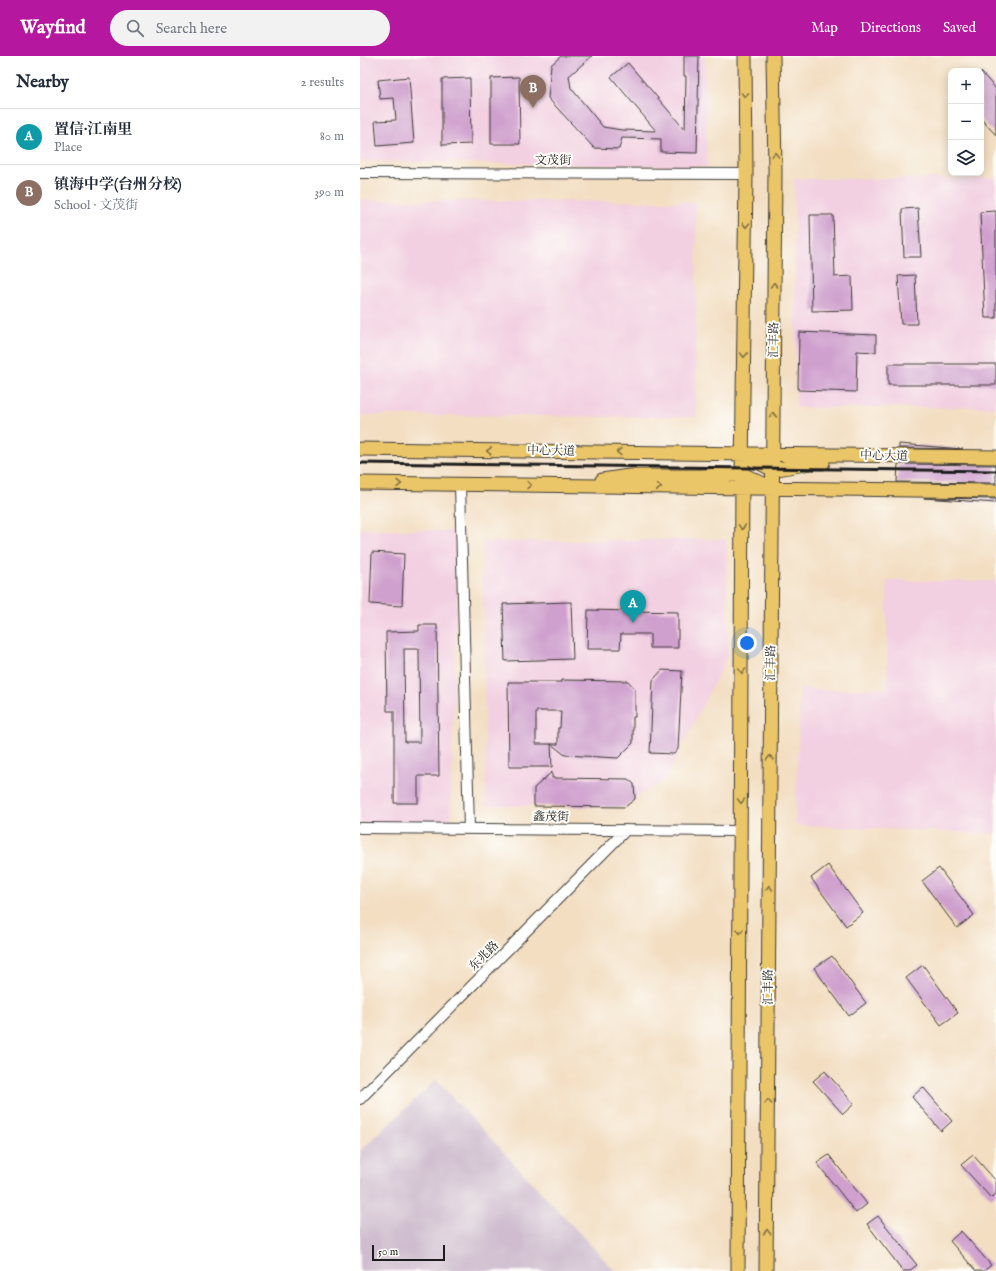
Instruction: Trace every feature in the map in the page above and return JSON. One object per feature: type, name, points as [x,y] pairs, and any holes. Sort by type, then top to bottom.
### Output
[{"type":"main road","points":[[738,1271],[742,454],[746,174],[745,56]]},
{"type":"main road","name":"汇丰路","points":[[766,1271],[775,170],[773,56]]},
{"type":"main road","name":"中心大道","points":[[360,449],[996,457]]},
{"type":"main road","points":[[698,454],[712,460],[713,466],[711,471],[701,476]]},
{"type":"main road","name":"中心大道","points":[[742,454],[773,470],[810,463],[996,466]]},
{"type":"main road","name":"中心大道","points":[[773,454],[810,463]]},
{"type":"main road","points":[[565,486],[629,476],[701,476],[742,474],[773,488]]},
{"type":"main road","points":[[795,488],[811,481],[996,483]]},
{"type":"main road","points":[[360,483],[996,491]]},
{"type":"street","name":"文茂街","points":[[360,173],[746,174]]},
{"type":"street","points":[[460,484],[469,829]]},
{"type":"street","name":"鑫茂街","points":[[360,828],[741,831]]},
{"type":"street","name":"东兆路","points":[[360,1099],[626,830]]},
{"type":"shaded area","points":[[360,56],[705,56],[707,167],[360,161]]},
{"type":"shaded area","points":[[996,178],[996,407],[796,408],[794,179]]},
{"type":"shaded area","points":[[360,200],[696,202],[696,417],[360,415]]},
{"type":"shaded area","points":[[360,529],[459,531],[450,826],[360,824]]},
{"type":"shaded area","points":[[726,539],[728,655],[666,779],[622,805],[486,806],[482,542]]},
{"type":"shaded area","points":[[887,581],[996,581],[996,834],[795,825],[800,688],[826,690],[887,688]]},
{"type":"shaded area","points":[[436,1080],[615,1271],[360,1271],[360,1151]]},
{"type":"building","points":[[561,56],[592,56],[569,76],[571,88],[603,127],[622,130],[656,131],[611,77],[628,63],[685,130],[686,76],[684,76],[684,56],[699,56],[697,153],[661,152],[661,139],[622,138],[619,149],[594,148],[548,98],[551,65]]},
{"type":"building","points":[[984,75],[996,89],[996,135],[984,122]]},
{"type":"building","points":[[409,77],[414,143],[377,146],[375,121],[396,120],[394,98],[380,99],[378,80]]},
{"type":"building","points":[[519,77],[520,144],[491,144],[491,78]]},
{"type":"building","points":[[470,78],[471,144],[442,145],[442,79]]},
{"type":"building","points":[[918,208],[921,257],[904,257],[902,209]]},
{"type":"building","points":[[996,211],[996,318],[985,318],[980,212]]},
{"type":"building","points":[[810,215],[833,215],[835,277],[852,276],[853,310],[812,311]]},
{"type":"building","points":[[915,275],[917,324],[901,324],[898,276]]},
{"type":"building","points":[[799,332],[876,335],[876,352],[857,351],[856,392],[798,390]]},
{"type":"building","points":[[888,364],[996,364],[996,385],[888,385]]},
{"type":"building","points":[[899,444],[963,449],[899,448]]},
{"type":"building","points":[[898,464],[996,465],[996,483],[897,482]]},
{"type":"building","points":[[924,498],[996,499],[996,503]]},
{"type":"building","points":[[372,552],[404,554],[402,606],[370,604]]},
{"type":"building","points":[[571,602],[573,659],[505,661],[503,604]]},
{"type":"building","points":[[588,610],[678,612],[678,648],[650,648],[650,634],[621,634],[620,649],[587,649]]},
{"type":"building","points":[[419,625],[437,625],[439,776],[418,776],[418,803],[394,803],[394,711],[387,711],[386,632],[419,631]],"holes":[[[404,649],[419,649],[420,742],[405,742]]]},
{"type":"building","points":[[662,670],[682,671],[678,749],[674,754],[650,753],[653,680]]},
{"type":"building","points":[[561,680],[628,681],[635,689],[633,743],[618,758],[565,755],[551,744],[552,767],[509,767],[508,682],[561,682]],"holes":[[[536,711],[561,711],[560,728],[558,728],[558,744],[536,744]]]},
{"type":"building","points":[[552,772],[552,778],[628,779],[634,784],[635,799],[625,807],[534,806],[534,788]]},
{"type":"building","points":[[828,865],[863,913],[846,926],[811,878]]},
{"type":"building","points":[[939,868],[974,915],[957,928],[922,881]]},
{"type":"building","points":[[832,956],[866,1003],[849,1016],[814,968]]},
{"type":"building","points":[[923,965],[958,1013],[941,1025],[906,978]]},
{"type":"building","points":[[825,1071],[854,1104],[843,1114],[813,1081]]},
{"type":"building","points":[[923,1087],[952,1121],[941,1131],[912,1097]]},
{"type":"building","points":[[829,1155],[867,1204],[856,1213],[817,1163]]},
{"type":"building","points":[[973,1155],[996,1181],[996,1194],[991,1198],[961,1165]]},
{"type":"building","points":[[878,1216],[917,1265],[909,1271],[903,1271],[867,1224]]},
{"type":"building","points":[[961,1231],[991,1265],[984,1271],[976,1271],[950,1241]]},
{"type":"railway","points":[[360,463],[996,471]]},
{"type":"place","name":"镇海中学(台州分校)","points":[[533,108]]},
{"type":"place","name":"置信·江南里","points":[[633,623]]}]
